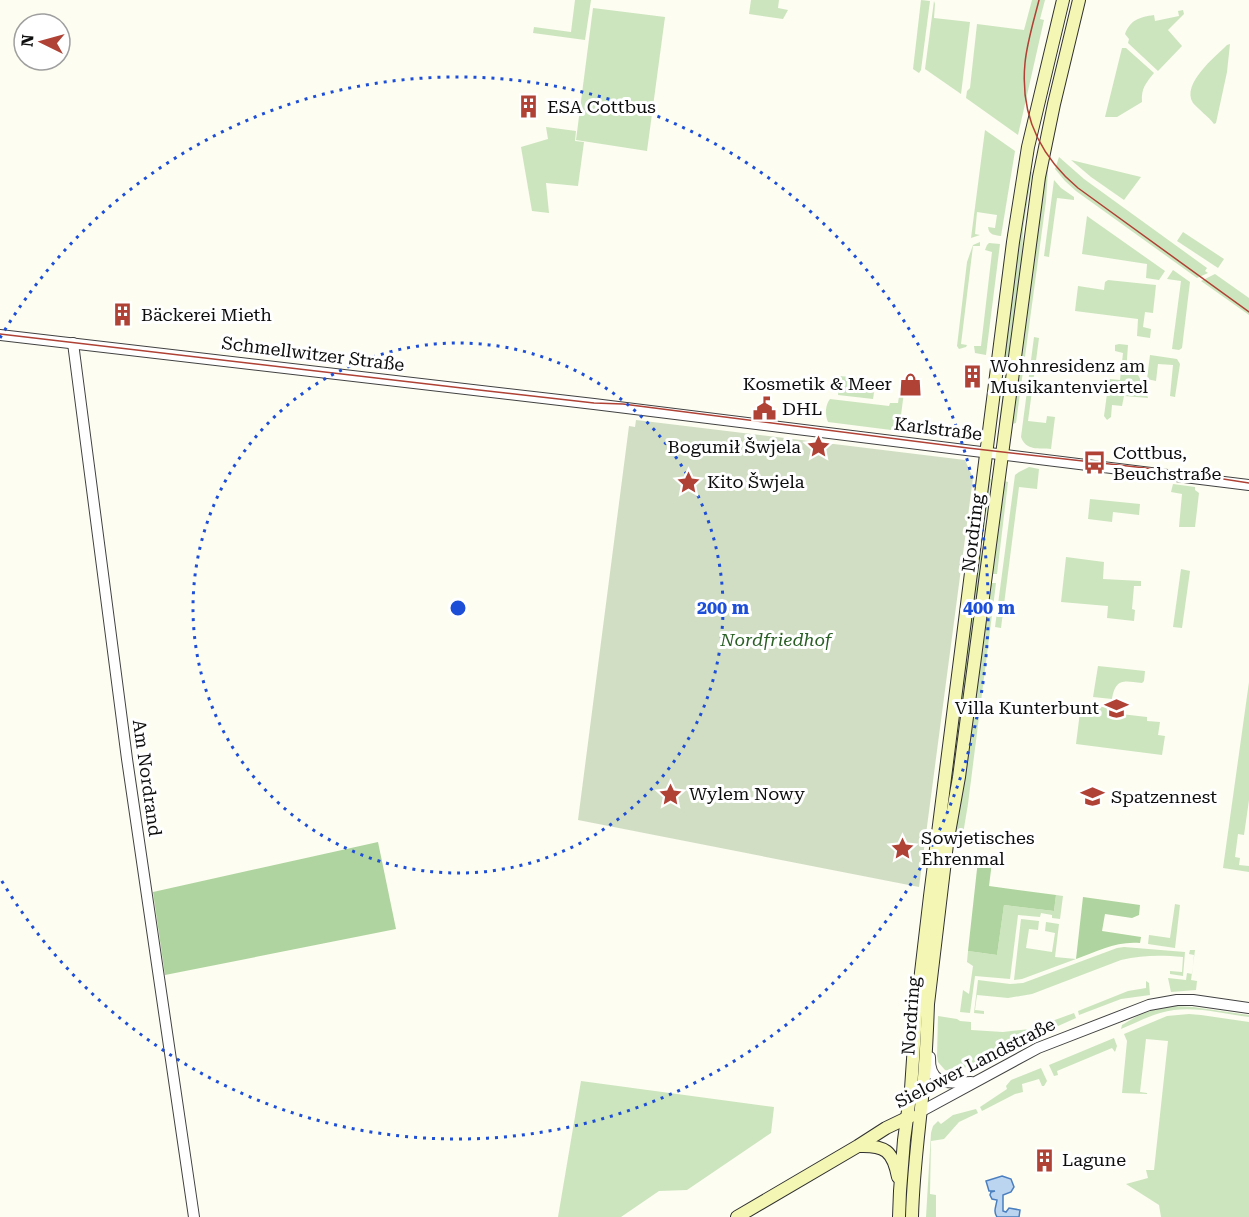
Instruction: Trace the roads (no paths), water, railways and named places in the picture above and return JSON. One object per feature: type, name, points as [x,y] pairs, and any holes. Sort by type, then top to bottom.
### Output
[{"type":"main road","name":"Nordring","points":[[899,1217],[916,1015],[1013,242],[1027,155],[1063,0]]},
{"type":"main road","name":"Nordring","points":[[912,1217],[912,1189],[928,1004],[947,844],[959,777],[1041,167],[1079,0]]},
{"type":"main road","points":[[1027,155],[1041,167]]},
{"type":"main road","name":"Sielower Landstraße","points":[[736,1217],[886,1128],[920,1112]]},
{"type":"main road","points":[[858,1146],[875,1146],[887,1150],[897,1172],[900,1191]]},
{"type":"street","name":"Schmellwitzer Straße","points":[[0,335],[622,407]]},
{"type":"street","name":"Am Nordrand","points":[[72,343],[128,759],[194,1217]]},
{"type":"street","name":"Karlstraße","points":[[622,407],[1249,485]]},
{"type":"street","name":"Sielower Landstraße","points":[[920,1112],[1038,1048],[1149,1005],[1193,1000],[1249,1008]]},
{"type":"street","points":[[928,1024],[929,1062],[935,1077],[948,1083],[974,1082]]},
{"type":"water","points":[[1002,1176],[1011,1179],[1014,1187],[1011,1192],[1003,1195],[1003,1211],[1006,1212],[1009,1208],[1020,1210],[1019,1217],[997,1217],[996,1215],[997,1200],[992,1199],[990,1195],[995,1191],[989,1191],[986,1181]]},
{"type":"tram line","points":[[1039,0],[1027,47],[1024,82],[1029,116],[1035,132],[1053,162],[1078,188],[1249,312]]},
{"type":"tram line","points":[[0,334],[594,403],[623,404],[968,448],[1172,471],[1249,483]]},
{"type":"place","name":"ESA Cottbus","points":[[529,107]]},
{"type":"place","name":"Bäckerei Mieth","points":[[123,315]]},
{"type":"place","name":"Wohnresidenz am Musikantenviertel","points":[[972,376]]},
{"type":"place","name":"Kosmetik & Meer","points":[[910,384]]},
{"type":"place","name":"DHL","points":[[764,409]]},
{"type":"place","name":"Bogumił Šwjela","points":[[819,447]]},
{"type":"place","name":"Cottbus, Beuchstraße","points":[[1095,463]]},
{"type":"place","name":"Kito Šwjela","points":[[689,482]]},
{"type":"place","name":"Villa Kunterbunt","points":[[1117,708]]},
{"type":"place","name":"Wylem Nowy","points":[[671,794]]},
{"type":"place","name":"Spatzennest","points":[[1093,797]]},
{"type":"place","name":"Sowjetisches Ehrenmal","points":[[903,848]]},
{"type":"place","name":"Lagune","points":[[1044,1160]]},
{"type":"park label","name":"Nordfriedhof","points":[[776,640]]}]
